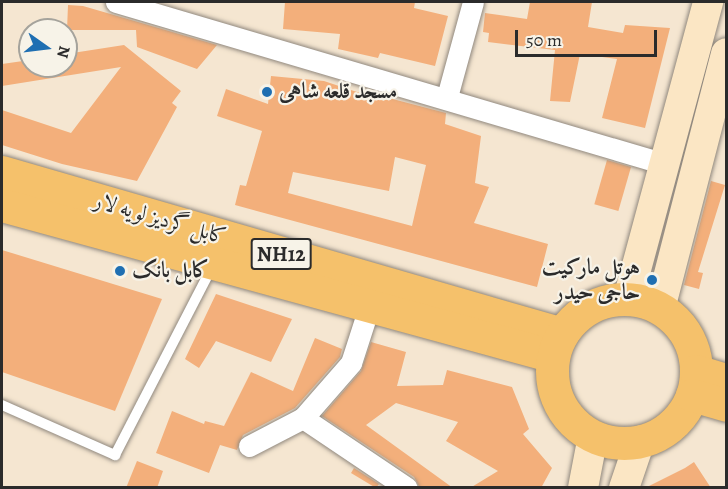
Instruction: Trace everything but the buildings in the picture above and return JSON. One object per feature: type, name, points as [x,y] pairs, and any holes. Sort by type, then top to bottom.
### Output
[{"type":"highway","name":"کابل گردیز لویه لار","points":[[2,172],[557,345]]},
{"type":"highway","name":"کابل گردیز لویه لار","points":[[2,205],[370,304],[557,345]]},
{"type":"highway","points":[[705,382],[680,416],[662,432],[640,441],[616,443],[593,436],[573,423],[559,403],[552,380],[557,345],[577,316],[597,304],[628,299],[660,309],[682,327],[705,382],[726,405]]},
{"type":"street","points":[[116,2],[447,97],[665,164]]},
{"type":"street","points":[[447,97],[472,2]]},
{"type":"street","points":[[628,299],[708,2]]},
{"type":"street","points":[[660,309],[726,53]]},
{"type":"street","points":[[249,446],[303,418],[351,363],[370,304]]},
{"type":"street","points":[[303,418],[407,488]]},
{"type":"street","points":[[582,488],[593,436]]},
{"type":"street","points":[[624,488],[640,441]]},
{"type":"lane","points":[[2,405],[115,455],[215,261]]},
{"type":"place","name":"مسجد قلعه شاهی","points":[[267,92]]},
{"type":"place","name":"کابل بانک","points":[[120,271]]},
{"type":"place","name":"هوتل مارکیت حاجی حیدر","points":[[652,280]]}]
